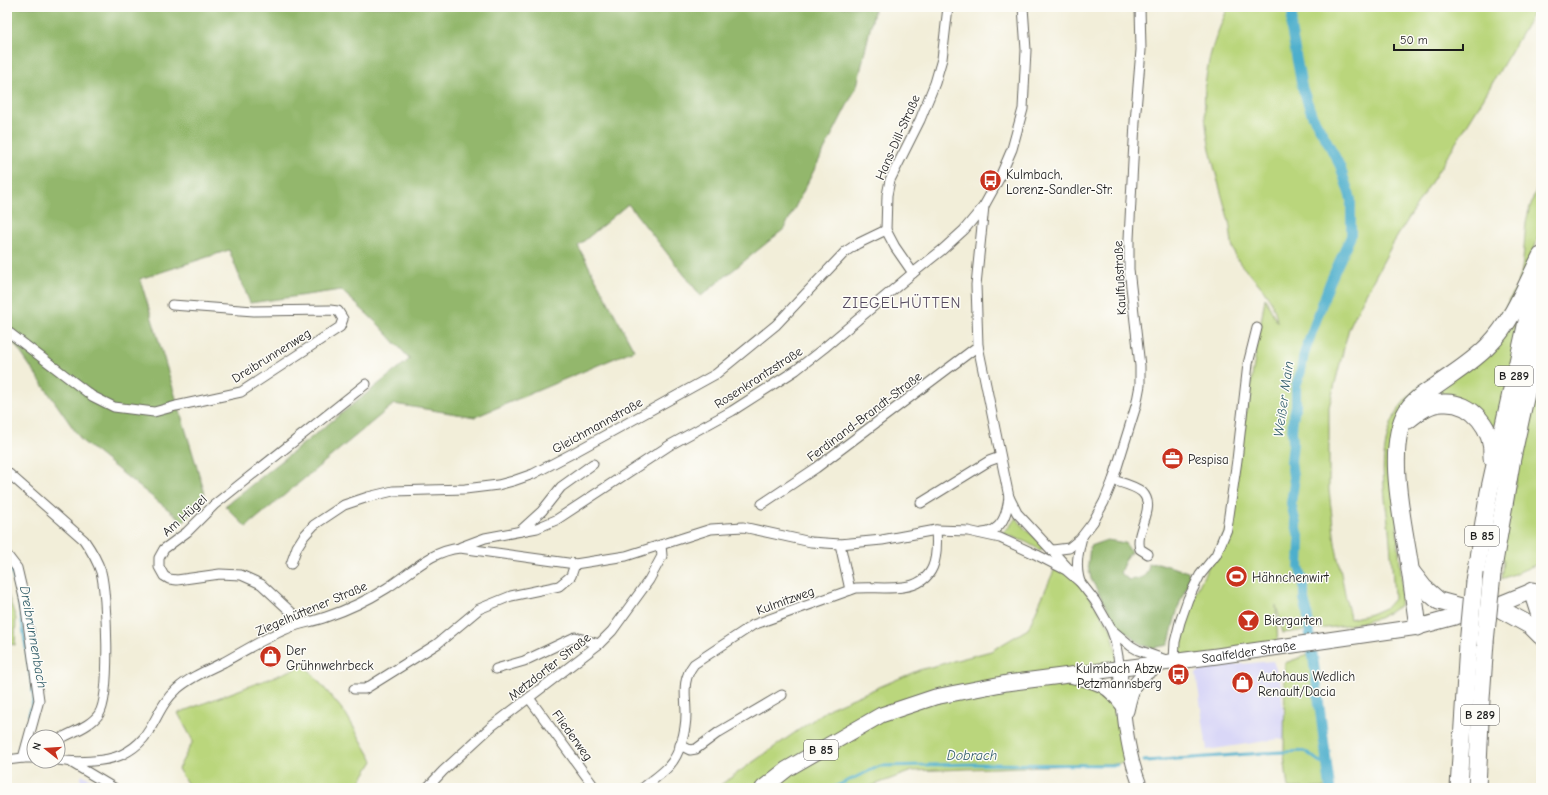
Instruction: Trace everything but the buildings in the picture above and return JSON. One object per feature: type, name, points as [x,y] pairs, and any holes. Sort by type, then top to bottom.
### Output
[{"type":"highway","points":[[1418,627],[1396,465],[1396,447],[1402,424],[1406,412],[1417,400],[1466,366],[1489,345],[1506,324],[1541,256]]},
{"type":"highway","name":"B 289","points":[[1489,492],[1541,261]]},
{"type":"highway","name":"B 289","points":[[1476,788],[1485,642],[1492,574],[1512,458],[1541,325]]},
{"type":"highway","points":[[1402,424],[1420,410],[1433,404],[1444,402],[1457,404],[1469,409],[1478,417],[1489,434],[1492,452],[1489,492]]},
{"type":"highway","name":"B 85","points":[[1458,788],[1474,581],[1489,492]]},
{"type":"highway","points":[[1410,570],[1424,588],[1440,601],[1476,612]]},
{"type":"highway","points":[[1536,589],[1541,619]]},
{"type":"highway","points":[[1495,606],[1532,626],[1541,636]]},
{"type":"main road","name":"Saalfelder Straße","points":[[764,788],[787,769],[881,715],[935,697],[1007,683],[1343,639],[1418,627],[1495,606],[1536,589]]},
{"type":"street","name":"Hans-Dill-Straße","points":[[914,273],[895,247],[886,230],[887,195],[890,180],[920,120],[935,83],[942,59],[948,7]]},
{"type":"street","points":[[1024,7],[1026,50],[1023,109],[1012,150],[1000,177],[984,206],[976,285],[978,346],[1009,497],[1017,513],[1053,550],[1080,582]]},
{"type":"street","name":"Kaulfußstraße","points":[[1053,550],[1069,548],[1082,537],[1093,522],[1104,502],[1113,480],[1136,406],[1140,385],[1140,366],[1129,269],[1129,239],[1132,159],[1141,50],[1140,7]]},
{"type":"street","name":"Rosenkrantzstraße","points":[[460,548],[485,538],[520,532],[542,526],[556,520],[670,445],[732,411],[796,370],[942,250],[964,230],[984,206]]},
{"type":"street","name":"Gleichmannstraße","points":[[291,564],[297,548],[304,536],[314,526],[344,505],[393,491],[465,489],[513,482],[533,474],[573,454],[716,374],[776,325],[845,252],[857,244],[886,230]]},
{"type":"street","name":"Dreibrunnenweg","points":[[7,331],[92,396],[114,407],[154,412],[241,392],[340,327],[343,319],[338,311],[330,310],[254,311],[172,305]]},
{"type":"street","points":[[1125,720],[1135,683],[1144,674],[1170,661],[1188,599],[1200,575],[1216,555],[1227,529],[1237,460],[1248,364],[1257,328]]},
{"type":"street","name":"Ferdinand-Brandt-Straße","points":[[762,504],[816,468],[894,411],[978,346]]},
{"type":"street","name":"Am Hügel","points":[[303,623],[261,584],[250,578],[241,575],[220,574],[177,580],[169,579],[164,576],[159,567],[159,558],[164,549],[187,532],[214,506],[366,384]]},
{"type":"street","points":[[921,503],[989,461],[1000,458]]},
{"type":"street","points":[[520,532],[542,511],[561,487],[593,464]]},
{"type":"street","points":[[7,472],[84,540],[93,552],[101,572],[107,632],[104,698],[99,715],[87,725],[66,736]]},
{"type":"street","points":[[1113,480],[1142,492],[1148,503],[1147,514],[1138,535],[1138,544],[1140,549],[1148,554]]},
{"type":"street","points":[[979,533],[992,530],[999,526],[1006,515],[1009,497]]},
{"type":"street","name":"Ziegelhüttener Straße","points":[[66,762],[72,763],[111,758],[133,748],[152,728],[165,703],[177,688],[214,666],[289,628],[326,617],[358,604],[388,588],[421,562],[441,552],[460,548],[575,564],[626,556],[711,529],[743,527],[811,542],[840,544],[882,540],[936,530],[968,531],[979,533],[1000,538],[1050,561],[1066,570],[1080,582],[1095,601],[1111,629],[1115,640],[1120,668]]},
{"type":"street","name":"Kulmitzweg","points":[[643,788],[669,766],[680,745],[686,714],[684,696],[686,680],[688,672],[694,664],[753,625],[856,588],[902,588],[913,585],[924,579],[931,571],[935,563],[938,548],[936,530]]},
{"type":"street","name":"Kaulfußstraße","points":[[1080,582],[1077,572],[1077,557],[1082,537]]},
{"type":"street","points":[[840,544],[850,590]]},
{"type":"street","name":"Metzdorfer Straße","points":[[426,788],[492,726],[599,644],[612,631],[649,580],[662,556],[661,545]]},
{"type":"street","points":[[1050,561],[1053,550]]},
{"type":"street","points":[[7,554],[17,568],[25,602],[38,700],[23,758],[7,760]]},
{"type":"street","points":[[354,689],[365,689],[437,644],[480,609],[511,596],[559,586],[571,576],[575,564]]},
{"type":"street","name":"Ziegelhüttener Straße","points":[[1111,629],[1138,650],[1170,661]]},
{"type":"street","points":[[496,669],[524,662],[575,637],[599,644]]},
{"type":"street","points":[[1120,668],[1122,705],[1133,763],[1141,788]]},
{"type":"street","points":[[1069,676],[1097,683],[1107,688],[1122,705]]},
{"type":"street","points":[[680,745],[690,750],[696,749],[719,732],[782,695]]},
{"type":"street","name":"Fliederweg","points":[[529,698],[595,788]]},
{"type":"street","points":[[72,763],[114,788]]},
{"type":"shaded area","points":[[1273,661],[1280,679],[1286,738],[1207,750],[1196,673],[1211,667]]},
{"type":"shaded area","points":[[82,775],[96,781],[107,788],[78,788]]},
{"type":"green space","points":[[7,7],[875,7],[857,86],[784,229],[701,296],[628,204],[578,246],[634,350],[475,417],[394,404],[246,527],[225,506],[410,359],[379,325],[341,290],[250,303],[229,250],[140,279],[205,494],[184,522],[82,441],[7,333]]},
{"type":"green space","points":[[1228,7],[1537,7],[1480,104],[1392,245],[1349,328],[1329,407],[1329,490],[1335,543],[1350,619],[1371,614],[1387,607],[1394,599],[1383,470],[1385,446],[1395,415],[1406,399],[1419,387],[1463,357],[1477,345],[1490,330],[1514,292],[1520,278],[1527,218],[1541,177],[1541,226],[1529,268],[1498,328],[1404,407],[1397,529],[1402,583],[1400,606],[1382,617],[1355,624],[1283,633],[1276,605],[1278,647],[1174,660],[1179,626],[1227,529],[1265,298],[1277,322],[1273,306],[1261,286],[1241,265],[1235,254],[1229,223],[1208,141],[1205,102],[1209,61],[1217,34]]},
{"type":"green space","points":[[1524,301],[1498,436],[1487,420],[1427,402]]},
{"type":"green space","points":[[1541,346],[1540,563],[1502,579],[1504,560],[1501,560]]},
{"type":"green space","points":[[1016,517],[1024,528],[1043,544],[1043,548],[1040,550],[1026,542],[1002,533],[1010,526]]},
{"type":"green space","points":[[1107,540],[1125,543],[1131,552],[1125,560],[1120,573],[1129,580],[1137,579],[1145,575],[1149,564],[1158,563],[1188,572],[1191,581],[1179,604],[1168,645],[1152,648],[1142,645],[1116,624],[1091,579],[1088,565],[1090,546]]},
{"type":"green space","points":[[1056,566],[1080,582],[1111,629],[1120,668],[1074,677],[1107,688],[1125,720],[1133,763],[912,771],[866,788],[716,788],[830,708],[919,670],[991,651],[1028,629]]},
{"type":"green space","points":[[7,593],[16,618],[15,645],[7,643]]},
{"type":"green space","points":[[1310,654],[1327,788],[1288,788],[1284,755],[1285,663]]},
{"type":"green space","points":[[305,665],[346,714],[373,761],[356,788],[190,788],[178,769],[193,741],[178,713]]},
{"type":"waterway","name":"Weißer Main","points":[[1293,7],[1291,29],[1302,87],[1312,115],[1340,166],[1351,199],[1351,236],[1330,282],[1304,354],[1301,371],[1296,386],[1296,405],[1292,431],[1293,442],[1291,462],[1294,484],[1291,503],[1300,541],[1299,567],[1304,583],[1304,600],[1307,611],[1330,788]]},
{"type":"waterway","name":"Dreibrunnenbach","points":[[7,564],[12,570],[19,603],[34,698],[29,715]]},
{"type":"waterway","name":"Dreibrunnenbach","points":[[24,734],[27,723]]},
{"type":"waterway","name":"Dobrach","points":[[1144,761],[1305,751],[1328,768]]},
{"type":"waterway","name":"Dobrach","points":[[832,788],[880,766],[976,764],[1117,765]]},
{"type":"place","name":"Kulmbach, Lorenz-Sandler-Str.","points":[[991,181]]},
{"type":"place","name":"Pespisa","points":[[1173,459]]},
{"type":"place","name":"Hähnchenwirt","points":[[1237,577]]},
{"type":"place","name":"Biergarten","points":[[1248,620]]},
{"type":"place","name":"Der Grühnwehrbeck","points":[[270,657]]},
{"type":"place","name":"Kulmbach Abzw Petzmannsberg","points":[[1178,675]]},
{"type":"place","name":"Autohaus Wedlich Renault/Dacia","points":[[1243,683]]},
{"type":"district","name":"ZIEGELHÜTTEN","points":[[902,303]]}]
